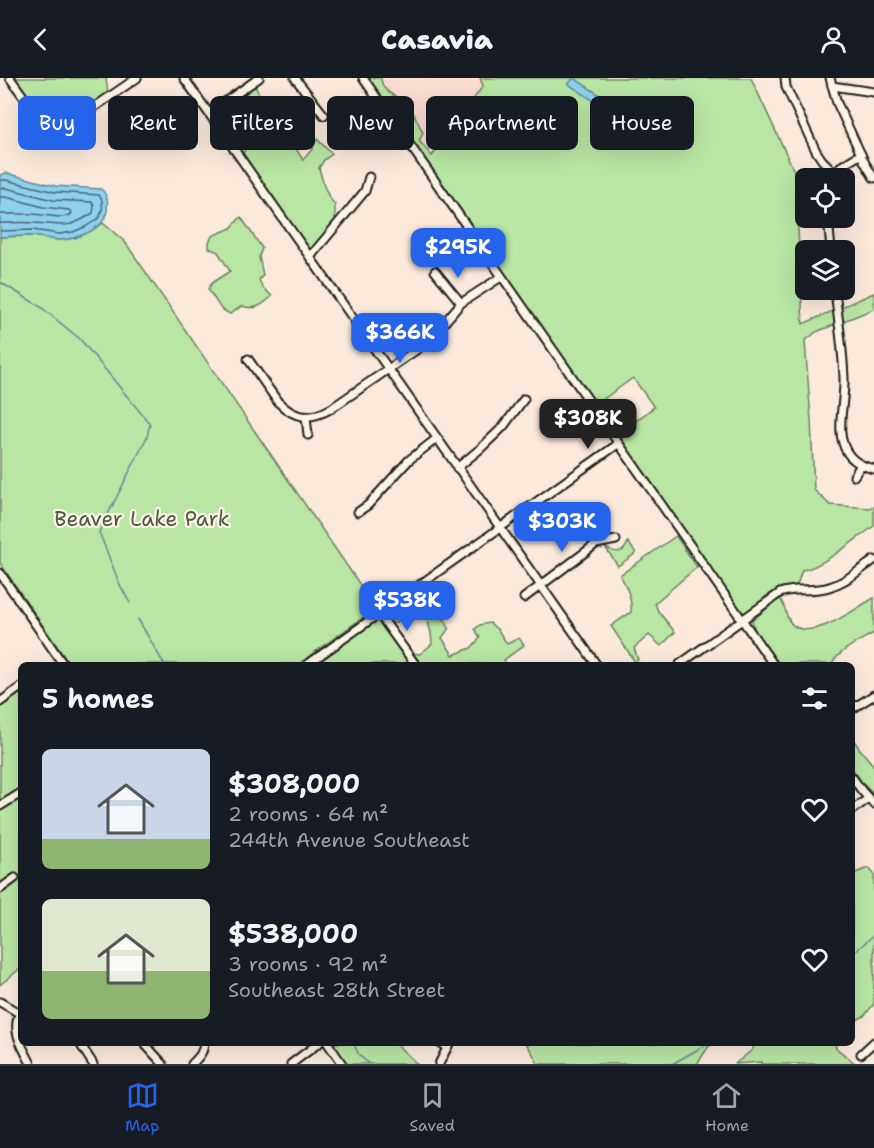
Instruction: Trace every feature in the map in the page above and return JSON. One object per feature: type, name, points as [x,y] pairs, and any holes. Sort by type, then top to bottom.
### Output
[{"type":"street","points":[[10,78],[52,136],[137,78]]},
{"type":"street","points":[[184,78],[595,662]]},
{"type":"street","points":[[209,113],[259,78]]},
{"type":"street","points":[[295,78],[324,115]]},
{"type":"street","points":[[363,78],[772,662]]},
{"type":"street","points":[[785,78],[786,87],[816,151],[828,168]]},
{"type":"street","points":[[874,92],[832,81],[837,103],[874,178]]},
{"type":"street","points":[[839,168],[861,154]]},
{"type":"street","points":[[310,257],[365,191],[369,177]]},
{"type":"street","points":[[435,271],[461,303]]},
{"type":"street","points":[[248,359],[284,408],[306,417],[317,416],[332,408],[430,338],[461,303],[501,277]]},
{"type":"street","points":[[836,300],[844,379],[841,425],[843,444],[849,454],[860,464],[874,469]]},
{"type":"street","points":[[457,468],[503,427],[524,399]]},
{"type":"street","points":[[306,417],[308,435]]},
{"type":"street","points":[[358,512],[368,505],[402,466],[436,439]]},
{"type":"street","points":[[311,662],[618,444]]},
{"type":"street","points":[[854,476],[860,464]]},
{"type":"street","points":[[524,598],[596,544],[616,540]]},
{"type":"street","points":[[683,662],[780,593],[820,589],[834,585],[874,560]]},
{"type":"street","points":[[0,573],[58,662]]},
{"type":"street","points":[[379,614],[414,662]]},
{"type":"street","points":[[0,702],[18,689]]},
{"type":"street","points":[[855,707],[874,695]]},
{"type":"street","points":[[855,781],[871,802],[855,809]]},
{"type":"street","points":[[0,806],[18,795]]},
{"type":"street","points":[[0,889],[15,878]]},
{"type":"street","points":[[0,1002],[18,1010]]},
{"type":"street","points":[[18,1018],[16,1032],[18,1036]]},
{"type":"street","points":[[861,1054],[874,1042]]},
{"type":"street","points":[[23,1046],[31,1064]]},
{"type":"street","points":[[82,1046],[93,1064]]},
{"type":"street","points":[[147,1046],[163,1064]]},
{"type":"street","points":[[192,1064],[201,1054],[204,1046]]},
{"type":"street","points":[[291,1064],[315,1046]]},
{"type":"street","points":[[330,1046],[342,1064]]},
{"type":"street","points":[[439,1064],[448,1046]]},
{"type":"shaded area","points":[[381,78],[489,78],[476,96],[426,96],[426,149],[419,141],[414,125],[414,96],[394,96],[381,85]]},
{"type":"shaded area","points":[[427,150],[436,150],[432,156]]},
{"type":"green space","points":[[14,78],[106,78],[108,93],[96,102],[96,96],[27,96]]},
{"type":"green space","points":[[366,78],[381,78],[388,92],[395,96],[379,96]]},
{"type":"green space","points":[[480,78],[751,78],[795,173],[795,228],[798,228],[799,240],[795,240],[795,300],[802,300],[803,324],[874,293],[874,309],[816,332],[805,341],[814,490],[830,505],[869,508],[874,506],[874,526],[829,558],[802,570],[797,585],[782,588],[767,596],[743,614],[617,435],[654,407],[633,378],[595,405],[414,144],[414,114],[423,133],[419,141],[432,156],[436,150],[578,150],[578,96],[476,96],[483,86]]},
{"type":"green space","points":[[255,86],[260,96],[242,96]]},
{"type":"green space","points":[[317,139],[332,154],[319,168],[324,186],[335,205],[335,221],[317,245],[310,250],[243,154],[245,150],[297,150],[303,160],[311,150],[315,150]]},
{"type":"green space","points":[[241,217],[262,248],[259,257],[263,275],[259,280],[263,288],[272,296],[258,306],[251,308],[242,306],[230,314],[221,309],[208,289],[212,283],[230,271],[218,252],[209,248],[209,242],[212,236],[231,228]]},
{"type":"green space","name":"Beaver Lake Park","points":[[103,223],[125,242],[376,608],[301,662],[68,662],[0,563],[0,237],[33,236],[59,240],[75,238]]},
{"type":"green space","points":[[676,536],[697,567],[655,603],[658,611],[675,632],[661,646],[649,635],[634,648],[638,660],[635,662],[611,626],[631,612],[630,597],[620,575]]},
{"type":"green space","points":[[628,542],[636,553],[618,566],[605,547],[618,552],[624,549]]},
{"type":"green space","points":[[419,592],[434,613],[445,620],[449,628],[442,638],[453,655],[471,648],[480,638],[475,629],[480,625],[490,623],[498,630],[507,644],[519,638],[524,645],[504,660],[505,662],[419,662],[412,653],[420,654],[432,644],[425,615],[419,606],[391,624],[387,618],[391,612]]},
{"type":"green space","points":[[779,598],[794,626],[813,629],[835,621],[874,598],[874,633],[845,650],[833,662],[778,662],[755,631],[752,621]]},
{"type":"green space","points":[[378,620],[411,662],[317,662]]},
{"type":"green space","points":[[18,693],[18,970],[0,985],[0,707]]},
{"type":"green space","points":[[855,742],[874,766],[874,795],[855,772]]},
{"type":"green space","points":[[869,868],[874,874],[874,1004],[864,1016],[855,1021],[855,873]]},
{"type":"green space","points":[[333,1046],[398,1046],[417,1064],[346,1064]]},
{"type":"green space","points":[[528,1046],[709,1046],[697,1064],[538,1064]]},
{"type":"green space","points":[[754,1046],[836,1046],[856,1064],[761,1064],[761,1062],[735,1064]]},
{"type":"water","points":[[574,78],[601,96],[590,96],[590,98],[568,84]]},
{"type":"water","points":[[6,173],[56,186],[101,189],[107,199],[105,217],[102,223],[90,232],[67,239],[29,236],[0,237],[0,175]]},
{"type":"waterway","points":[[0,282],[41,307],[80,339],[150,424],[147,437],[99,532],[120,585],[130,603]]},
{"type":"waterway","points":[[138,619],[163,662]]},
{"type":"waterway","points":[[855,951],[874,935]]},
{"type":"waterway","points":[[355,1046],[359,1055],[369,1064]]},
{"type":"waterway","points":[[672,1064],[704,1046]]}]
